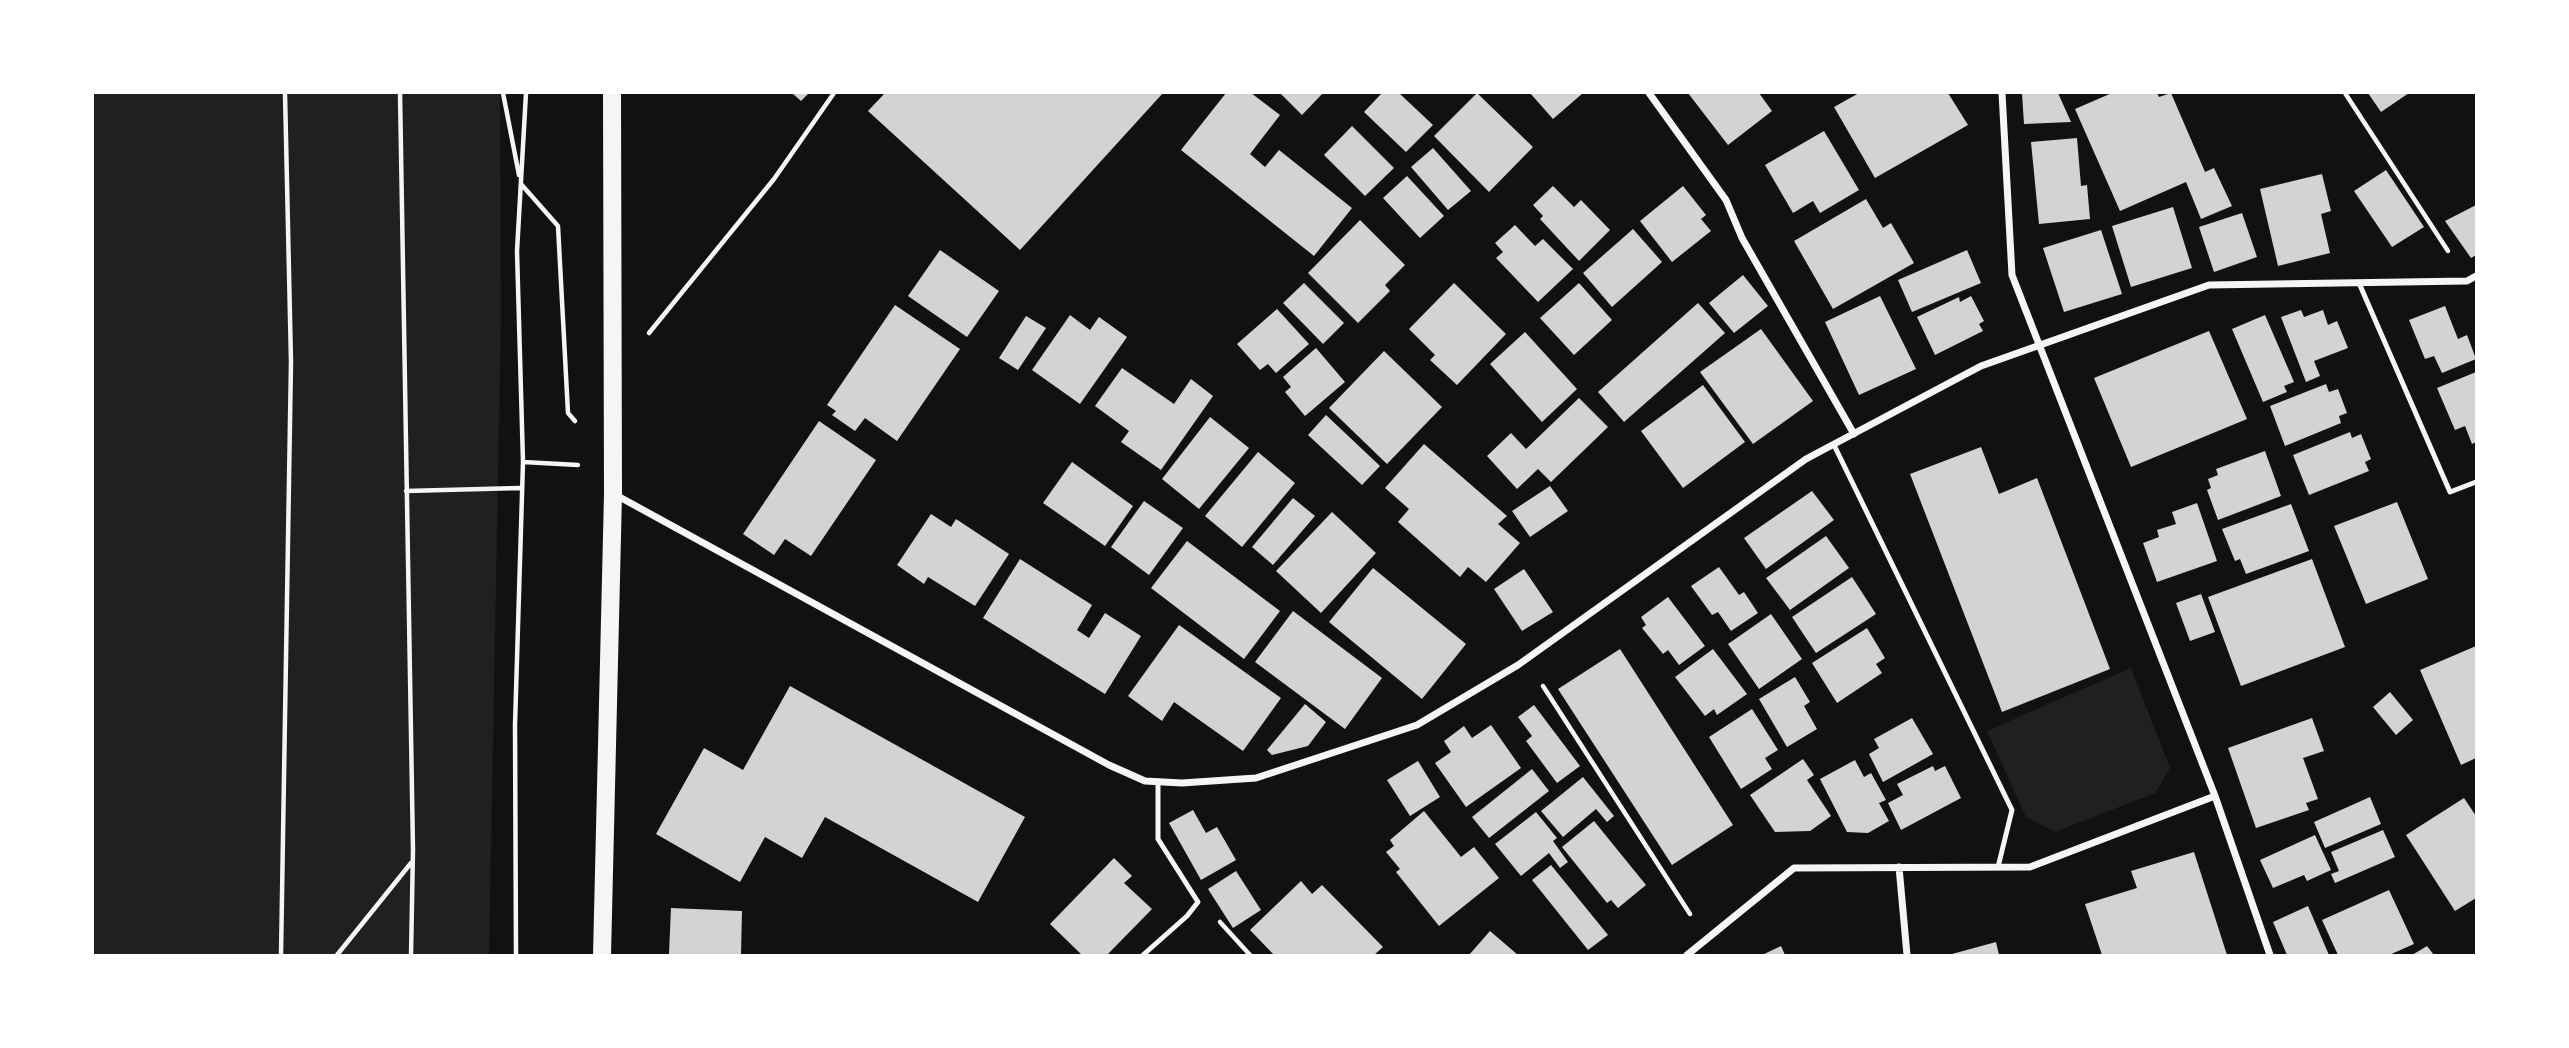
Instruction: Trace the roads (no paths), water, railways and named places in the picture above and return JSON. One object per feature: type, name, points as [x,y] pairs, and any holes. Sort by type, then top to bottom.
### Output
[{"type":"main road","points":[[602,955],[613,494],[612,93]]},
{"type":"street","points":[[1649,93],[1726,200],[1742,238],[1854,434]]},
{"type":"street","points":[[2002,93],[2012,275],[2215,796],[2270,955]]},
{"type":"street","points":[[613,494],[1109,765],[1145,781],[1256,778],[1418,725],[1525,659],[1806,459],[1981,366],[2209,285],[2467,281],[2476,276]]},
{"type":"street","points":[[1687,955],[1794,868],[2030,867],[2215,796]]},
{"type":"street","points":[[1899,867],[1907,955]]},
{"type":"lane","points":[[2359,283],[2450,492],[2476,482]]},
{"type":"lane","points":[[1834,445],[2012,810],[1998,867]]},
{"type":"lane","points":[[1143,955],[1187,916],[1198,902],[1158,839],[1158,781]]}]
